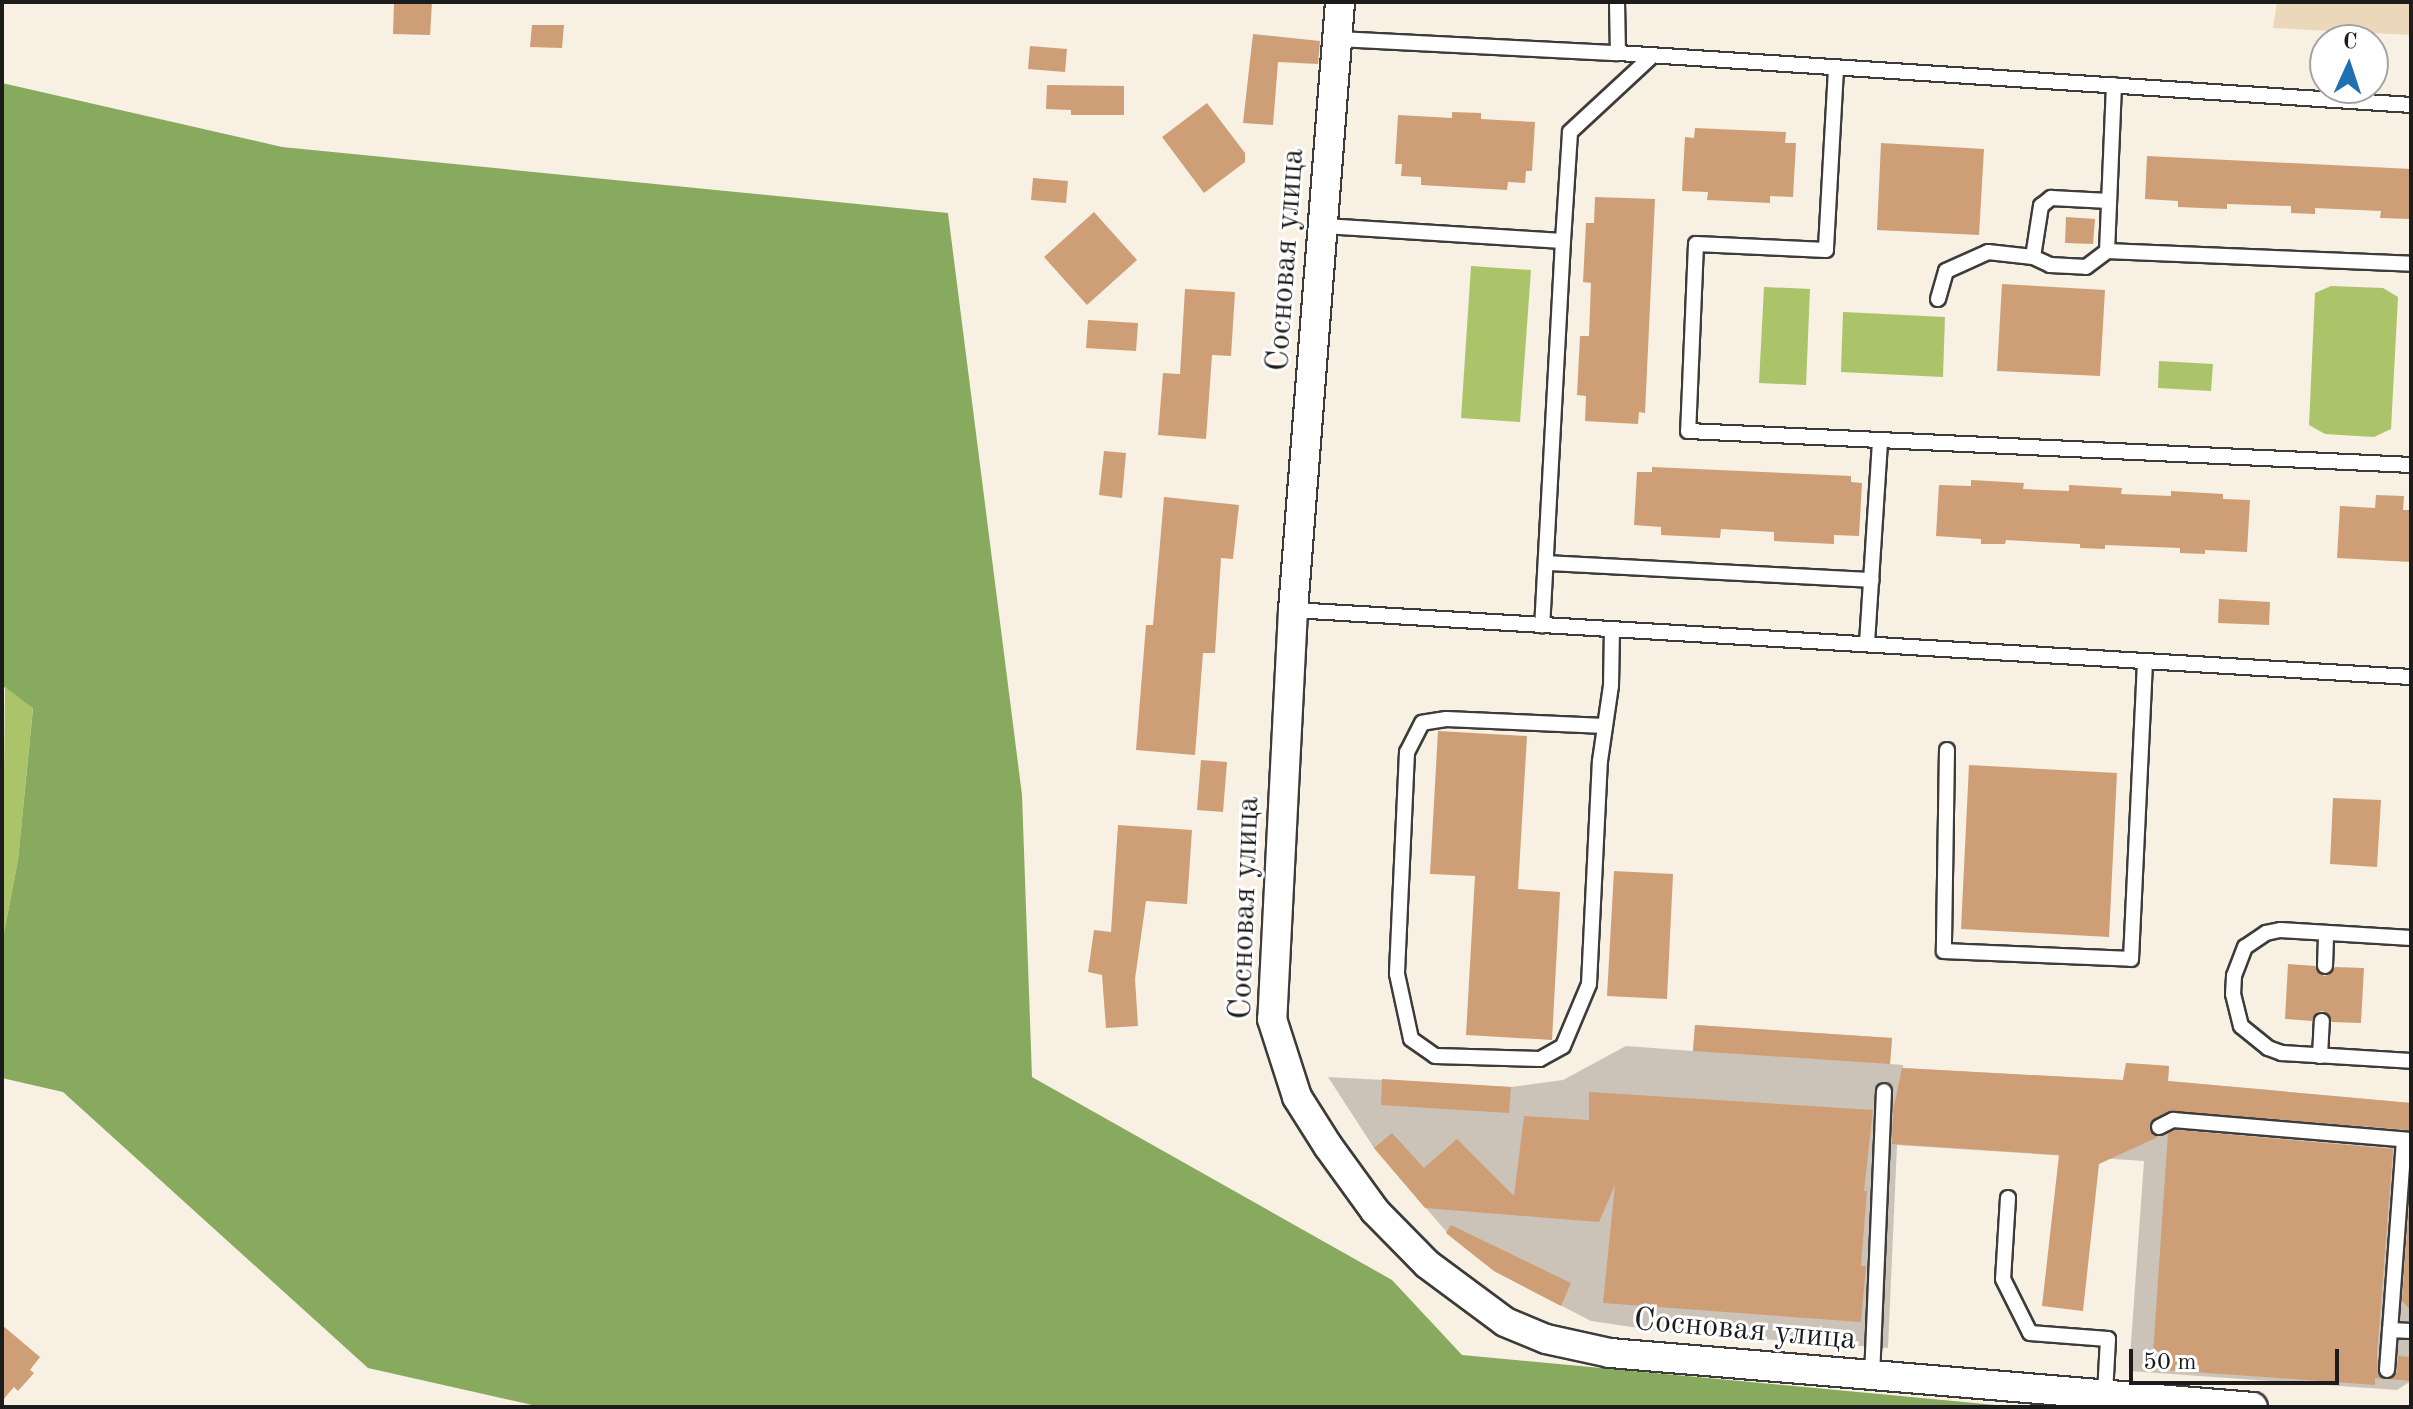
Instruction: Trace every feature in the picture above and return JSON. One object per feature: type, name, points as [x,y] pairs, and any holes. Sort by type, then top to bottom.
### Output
[{"type":"street","name":"Сосновая улица","points":[[1340,2],[1293,610],[1272,1019],[1297,1097],[1375,1211],[1427,1264],[1505,1322],[1546,1339],[1610,1353],[2253,1407]]},
{"type":"street","points":[[2030,1388],[2052,1407]]},
{"type":"lane","points":[[1617,2],[1618,53]]},
{"type":"lane","points":[[1338,39],[1618,53],[2411,105]]},
{"type":"lane","points":[[1542,625],[1570,132],[1652,56]]},
{"type":"lane","points":[[1836,69],[1826,250],[1696,244],[1688,431],[2411,465]]},
{"type":"lane","points":[[2107,251],[2114,85]]},
{"type":"lane","points":[[2033,257],[2041,206],[2051,198],[2109,201]]},
{"type":"lane","points":[[1324,226],[1563,241]]},
{"type":"lane","points":[[1938,299],[1946,271],[1988,252],[2033,257],[2050,265],[2086,267],[2107,251],[2411,264]]},
{"type":"lane","points":[[1867,643],[1880,441]]},
{"type":"lane","points":[[1547,563],[1872,580]]},
{"type":"lane","points":[[1293,610],[2411,677]]},
{"type":"lane","points":[[1605,726],[1446,719],[1422,723],[1407,752],[1397,974],[1411,1039],[1435,1056],[1540,1059],[1563,1046],[1589,984],[1600,761],[1605,726],[1612,629]]},
{"type":"lane","points":[[1947,750],[1944,951],[2131,959],[2145,661]]},
{"type":"lane","points":[[2411,938],[2280,930],[2254,939],[2245,947],[2238,962],[2233,994],[2235,1012],[2250,1036],[2282,1053],[2411,1061]]},
{"type":"lane","points":[[2325,966],[2326,933]]},
{"type":"lane","points":[[2320,1056],[2322,1021]]},
{"type":"lane","points":[[1872,1377],[1884,1091]]},
{"type":"lane","points":[[2159,1127],[2173,1120],[2407,1140],[2387,1370]]},
{"type":"lane","points":[[2008,1198],[2003,1279],[2030,1333],[2108,1339],[2105,1394]]},
{"type":"lane","points":[[2390,1330],[2411,1331]]},
{"type":"shaded area","points":[[2277,2],[2411,2],[2411,35],[2389,34],[2389,24],[2309,24],[2309,30],[2273,28]]},
{"type":"shaded area","points":[[1695,1025],[1892,1038],[1890,1064],[1903,1065],[1903,1068],[2123,1080],[2126,1063],[2169,1066],[2168,1081],[2411,1103],[2411,1381],[2397,1390],[2129,1371],[2144,1161],[1897,1145],[1888,1348],[1666,1332],[1591,1321],[1494,1271],[1451,1237],[1374,1148],[1328,1077],[1511,1087],[1563,1080],[1626,1046],[1693,1051]]},
{"type":"green space","points":[[2,83],[282,147],[948,213],[1022,795],[1032,1077],[1392,1280],[1462,1355],[2017,1407],[541,1407],[368,1368],[63,1092],[2,1078],[2,943],[18,860],[33,708],[5,687],[2,689]]},
{"type":"green space","points":[[1471,266],[1531,270],[1520,422],[1461,418]]},
{"type":"green space","points":[[2331,286],[2383,288],[2398,297],[2391,429],[2374,437],[2325,434],[2309,425],[2315,293]]},
{"type":"green space","points":[[1764,287],[1810,289],[1806,385],[1759,383]]},
{"type":"green space","points":[[1843,312],[1945,317],[1943,377],[1841,372]]},
{"type":"green space","points":[[2159,361],[2213,364],[2211,391],[2158,388]]},
{"type":"green space","points":[[5,686],[33,707],[18,860],[2,943]]},
{"type":"building","points":[[394,2],[432,2],[430,35],[393,34]]},
{"type":"building","points":[[532,25],[564,25],[562,48],[530,47]]},
{"type":"building","points":[[1253,34],[1320,41],[1318,64],[1278,62],[1273,125],[1243,123]]},
{"type":"building","points":[[1030,46],[1067,49],[1065,72],[1028,69]]},
{"type":"building","points":[[1047,85],[1124,86],[1124,115],[1071,115],[1071,110],[1046,109]]},
{"type":"building","points":[[1207,103],[1245,153],[1245,162],[1204,193],[1162,137]]},
{"type":"building","points":[[1452,112],[1481,113],[1481,119],[1535,122],[1532,171],[1526,171],[1525,183],[1508,182],[1507,190],[1421,185],[1421,177],[1401,176],[1402,164],[1395,164],[1398,115],[1452,118]]},
{"type":"building","points":[[1695,128],[1786,132],[1785,143],[1796,143],[1793,197],[1770,196],[1770,203],[1707,200],[1708,192],[1682,191],[1685,137],[1694,138]]},
{"type":"building","points":[[1881,143],[1984,149],[1979,235],[1877,230]]},
{"type":"building","points":[[2147,156],[2411,169],[2411,219],[2380,218],[2381,211],[2315,208],[2315,214],[2291,213],[2291,206],[2227,204],[2227,209],[2178,207],[2178,201],[2145,199]]},
{"type":"building","points":[[1033,178],[1068,181],[1066,203],[1031,200]]},
{"type":"building","points":[[1595,197],[1655,199],[1645,413],[1639,412],[1638,424],[1585,421],[1586,396],[1577,395],[1580,336],[1589,336],[1591,283],[1583,282],[1586,223],[1594,223]]},
{"type":"building","points":[[1094,212],[1137,260],[1087,305],[1044,257]]},
{"type":"building","points":[[2066,217],[2095,219],[2093,244],[2065,243]]},
{"type":"building","points":[[2002,284],[2105,290],[2100,376],[1997,371]]},
{"type":"building","points":[[1185,289],[1235,292],[1231,356],[1212,355],[1206,439],[1158,435],[1163,373],[1180,374]]},
{"type":"building","points":[[1088,320],[1138,323],[1136,351],[1086,348]]},
{"type":"building","points":[[1104,451],[1126,453],[1122,498],[1099,495]]},
{"type":"building","points":[[1652,467],[1851,476],[1851,482],[1862,483],[1859,536],[1834,535],[1834,544],[1774,541],[1774,532],[1721,529],[1720,538],[1661,535],[1661,527],[1634,525],[1637,472],[1652,472]]},
{"type":"building","points":[[1971,480],[2024,483],[2023,489],[2069,491],[2069,485],[2122,488],[2121,494],[2171,496],[2171,491],[2223,494],[2223,499],[2250,500],[2247,552],[2205,550],[2205,554],[2180,553],[2180,548],[2105,545],[2105,549],[2080,548],[2080,544],[2006,540],[2005,544],[1981,544],[1981,539],[1936,536],[1939,485],[1971,486]]},
{"type":"building","points":[[2376,495],[2404,496],[2403,510],[2411,510],[2411,562],[2337,558],[2340,506],[2375,508]]},
{"type":"building","points":[[1164,497],[1239,505],[1233,559],[1221,558],[1215,653],[1203,653],[1195,755],[1136,750],[1146,625],[1153,625]]},
{"type":"building","points":[[2219,599],[2270,602],[2269,625],[2218,623]]},
{"type":"building","points":[[1438,731],[1527,736],[1518,889],[1560,892],[1552,1040],[1466,1035],[1475,876],[1430,874]]},
{"type":"building","points":[[1201,760],[1227,762],[1223,812],[1197,810]]},
{"type":"building","points":[[1969,765],[2117,773],[2109,937],[1961,929]]},
{"type":"building","points":[[2333,798],[2381,800],[2377,867],[2330,864]]},
{"type":"building","points":[[1118,825],[1192,830],[1187,904],[1146,901],[1135,979],[1138,1026],[1106,1028],[1102,975],[1088,972],[1094,930],[1111,932]]},
{"type":"building","points":[[1614,871],[1673,874],[1667,999],[1607,996]]},
{"type":"building","points":[[2288,964],[2315,966],[2324,976],[2335,967],[2364,968],[2361,1023],[2332,1022],[2323,1011],[2317,1012],[2312,1021],[2285,1019]]},
{"type":"building","points":[[1695,1025],[1892,1038],[1890,1064],[1693,1051]]},
{"type":"building","points":[[2126,1063],[2169,1066],[2168,1081],[2411,1103],[2411,1130],[2169,1111],[2150,1122],[2150,1132],[2158,1137],[2099,1164],[2083,1311],[2042,1306],[2059,1155],[1892,1144],[1893,1111],[1902,1068],[2123,1080]]},
{"type":"building","points":[[1382,1079],[1511,1087],[1509,1113],[1381,1105]]},
{"type":"building","points":[[1589,1092],[1873,1110],[1864,1191],[1867,1191],[1861,1266],[1866,1266],[1861,1322],[1603,1303],[1615,1185],[1599,1222],[1425,1208],[1374,1148],[1392,1133],[1424,1168],[1457,1139],[1514,1196],[1524,1116],[1589,1120]]},
{"type":"building","points":[[2175,1130],[2393,1149],[2377,1355],[2378,1374],[2383,1379],[2375,1378],[2375,1385],[2152,1369],[2168,1133]]},
{"type":"building","points":[[2411,1181],[2411,1310],[2402,1301]]},
{"type":"building","points":[[1451,1225],[1571,1283],[1561,1306],[1494,1271],[1446,1233]]},
{"type":"building","points":[[2,1325],[40,1357],[30,1370],[34,1373],[18,1391],[14,1387],[2,1401]]},
{"type":"building","points":[[2398,1356],[2411,1357],[2411,1381],[2390,1379],[2397,1372]]}]
